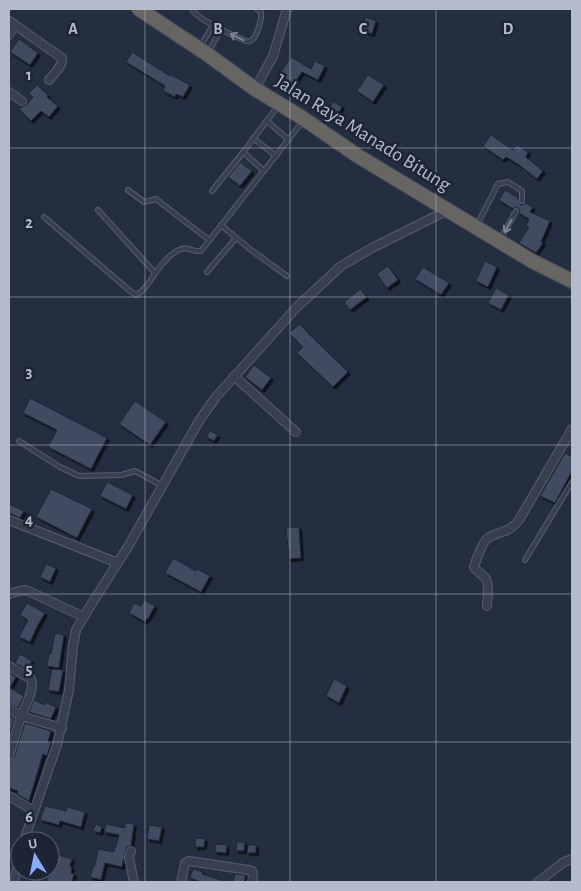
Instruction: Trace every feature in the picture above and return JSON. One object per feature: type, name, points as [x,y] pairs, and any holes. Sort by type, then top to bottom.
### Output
[{"type":"highway","name":"Jalan Raya Manado Bitung","points":[[139,9],[255,89],[358,156],[532,260],[572,281]]},
{"type":"street","points":[[255,89],[274,56],[287,9]]},
{"type":"street","points":[[9,34],[12,23],[62,58],[61,65],[49,80]]},
{"type":"street","points":[[9,92],[22,101]]},
{"type":"street","points":[[27,831],[62,728],[69,690],[76,630],[142,524],[199,421],[216,397],[297,306],[341,266],[372,248],[448,210]]},
{"type":"street","points":[[234,376],[296,432]]},
{"type":"street","points":[[487,606],[488,587],[486,578],[474,567],[485,540],[514,526],[572,428]]},
{"type":"street","points":[[9,520],[118,562]]},
{"type":"street","points":[[9,594],[26,590],[84,617]]},
{"type":"street","points":[[9,666],[31,679],[32,682],[31,691],[9,753]]},
{"type":"street","points":[[9,709],[21,716],[62,728]]},
{"type":"street","points":[[9,796],[34,811]]},
{"type":"street","points":[[131,851],[129,858],[134,882]]},
{"type":"street","points":[[538,882],[572,858]]},
{"type":"street","points":[[181,882],[184,863],[188,861],[249,870],[253,874],[252,882]]},
{"type":"lane","points":[[192,9],[194,13],[213,25],[246,41],[252,41],[262,18],[261,12],[257,9]]},
{"type":"lane","points":[[203,52],[213,25]]},
{"type":"lane","points":[[203,52],[221,29]]},
{"type":"lane","points":[[212,191],[279,104]]},
{"type":"lane","points":[[44,217],[136,295],[141,292],[166,260],[178,251],[186,248],[197,252],[201,251],[305,120]]},
{"type":"lane","points":[[267,121],[289,140]]},
{"type":"lane","points":[[254,138],[276,156]]},
{"type":"lane","points":[[243,152],[264,171]]},
{"type":"lane","points":[[476,226],[498,184],[508,182],[522,191],[522,200]]},
{"type":"lane","points":[[128,190],[144,202],[156,198],[209,240]]},
{"type":"lane","points":[[98,210],[155,273]]},
{"type":"lane","points":[[500,241],[516,211]]},
{"type":"lane","points":[[221,225],[286,276]]},
{"type":"lane","points":[[207,272],[236,238]]},
{"type":"lane","points":[[19,441],[60,467],[79,476],[121,475],[135,471],[163,486]]},
{"type":"lane","points":[[525,560],[572,482]]},
{"type":"building","points":[[365,17],[376,21],[372,34],[361,31]]},
{"type":"building","points":[[19,39],[38,53],[30,65],[10,52]]},
{"type":"building","points":[[132,52],[170,76],[190,85],[183,97],[176,94],[175,97],[163,91],[165,86],[126,62]]},
{"type":"building","points":[[291,57],[311,69],[315,61],[325,66],[318,80],[302,72],[294,84],[279,75]]},
{"type":"building","points":[[368,75],[384,85],[373,102],[357,91]]},
{"type":"building","points":[[37,85],[58,106],[49,117],[41,111],[31,121],[19,109],[26,105],[33,97],[29,93]]},
{"type":"building","points":[[333,102],[342,106],[337,118],[327,114]]},
{"type":"building","points":[[491,135],[513,150],[517,145],[528,152],[526,157],[543,171],[537,179],[518,164],[506,157],[503,160],[483,146]]},
{"type":"building","points":[[240,162],[252,171],[240,186],[228,177]]},
{"type":"building","points":[[505,190],[518,198],[520,204],[525,203],[533,207],[530,212],[550,221],[541,242],[543,243],[536,253],[519,243],[529,227],[526,226],[529,219],[519,213],[520,210],[518,208],[515,207],[513,209],[499,200]]},
{"type":"building","points":[[485,261],[497,267],[488,287],[476,281]]},
{"type":"building","points":[[388,266],[398,280],[387,288],[377,274]]},
{"type":"building","points":[[423,267],[449,283],[441,295],[415,279]]},
{"type":"building","points":[[496,288],[509,295],[501,310],[488,303]]},
{"type":"building","points":[[360,289],[367,297],[350,310],[344,302]]},
{"type":"building","points":[[300,324],[348,372],[333,387],[297,353],[303,347],[289,333]]},
{"type":"building","points":[[254,365],[271,378],[262,390],[245,377]]},
{"type":"building","points":[[30,398],[107,438],[91,469],[48,447],[57,430],[23,413]]},
{"type":"building","points":[[135,401],[166,422],[150,445],[119,424]]},
{"type":"building","points":[[210,431],[218,435],[214,441],[206,437]]},
{"type":"building","points":[[565,453],[572,457],[572,471],[555,503],[540,496]]},
{"type":"building","points":[[107,482],[133,495],[126,509],[100,496]]},
{"type":"building","points":[[51,489],[92,509],[77,538],[36,517]]},
{"type":"building","points":[[9,504],[24,511],[20,518],[9,513]]},
{"type":"building","points":[[299,527],[301,558],[289,559],[286,528]]},
{"type":"building","points":[[173,558],[196,571],[197,569],[210,576],[201,592],[165,573]]},
{"type":"building","points":[[46,564],[56,568],[50,582],[40,577]]},
{"type":"building","points":[[144,600],[155,606],[145,622],[129,613],[134,603],[141,606]]},
{"type":"building","points":[[27,603],[45,613],[30,642],[19,637],[28,620],[20,615]]},
{"type":"building","points":[[55,633],[64,635],[59,668],[47,666]]},
{"type":"building","points":[[20,654],[32,661],[27,670],[15,663]]},
{"type":"building","points":[[52,669],[63,670],[59,692],[48,690]]},
{"type":"building","points":[[9,673],[16,677],[10,688],[24,696],[18,708],[9,703]]},
{"type":"building","points":[[334,679],[347,686],[339,703],[326,696]]},
{"type":"building","points":[[34,700],[44,705],[45,702],[56,707],[51,719],[29,712]]},
{"type":"building","points":[[9,715],[14,719],[11,730],[9,728]]},
{"type":"building","points":[[25,723],[51,731],[48,742],[51,743],[47,756],[43,754],[29,801],[17,794],[18,791],[9,788],[10,761],[14,758]]},
{"type":"building","points":[[45,806],[66,811],[67,807],[85,812],[81,827],[60,821],[59,825],[40,820]]},
{"type":"building","points":[[125,823],[134,824],[131,846],[126,849],[122,867],[105,863],[101,880],[90,877],[95,865],[98,849],[114,852],[119,835],[104,832],[106,824],[125,828]]},
{"type":"building","points":[[96,824],[102,827],[100,833],[93,831]]},
{"type":"building","points":[[149,825],[162,827],[159,841],[147,839]]},
{"type":"building","points":[[196,838],[205,839],[204,847],[195,847]]},
{"type":"building","points":[[237,842],[245,842],[244,851],[236,851]]},
{"type":"building","points":[[215,844],[227,845],[226,853],[215,852]]},
{"type":"building","points":[[248,845],[256,845],[256,853],[247,853]]},
{"type":"building","points":[[60,855],[72,859],[70,866],[72,867],[71,873],[74,874],[72,882],[46,882],[60,881]]},
{"type":"building","points":[[193,869],[224,882],[201,882],[190,878]]},
{"type":"building","points":[[235,874],[246,875],[244,882],[233,882]]}]
